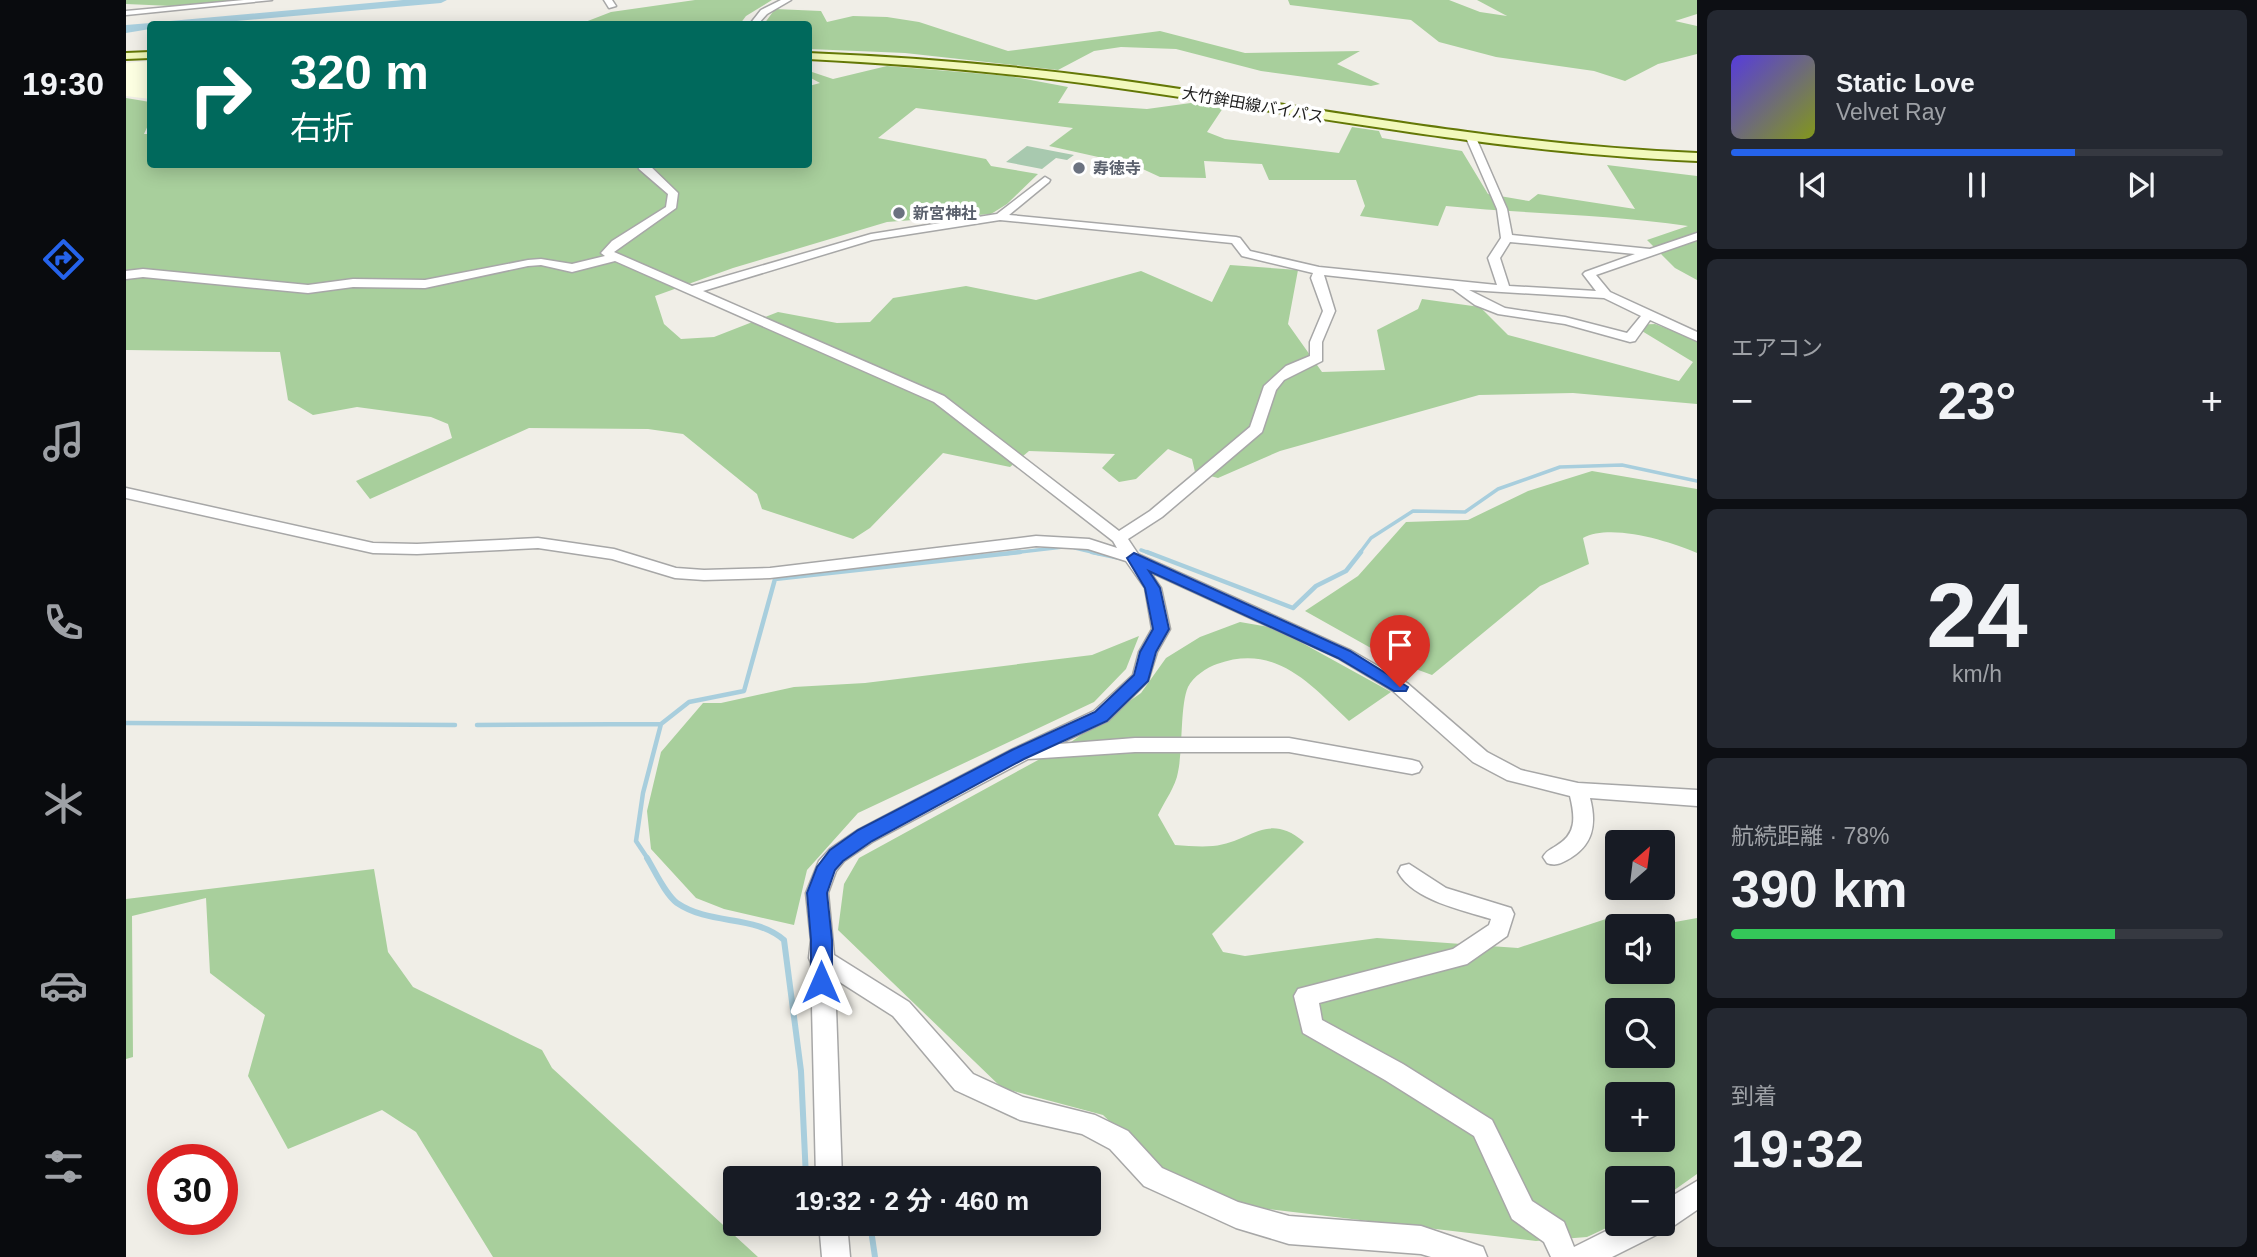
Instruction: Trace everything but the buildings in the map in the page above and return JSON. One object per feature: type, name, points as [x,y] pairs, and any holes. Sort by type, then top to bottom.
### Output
[{"type":"main road","points":[[126,56],[147,55]]},
{"type":"main road","name":"大竹鉾田線バイパス","points":[[812,56],[1064,76],[1472,140],[1584,151],[1697,157]]},
{"type":"street","points":[[126,13],[229,9],[268,0]]},
{"type":"street","points":[[756,21],[764,12],[787,0]]},
{"type":"street","points":[[1472,140],[1502,209],[1507,238],[1494,258],[1504,287]]},
{"type":"street","points":[[643,168],[673,193],[671,208],[616,243],[607,253],[612,258],[939,399],[1119,538],[1153,588],[1161,629],[1148,652],[1142,677],[1101,716],[1018,754],[865,836],[836,855],[827,867],[817,893],[822,940],[820,958],[829,1166]]},
{"type":"street","points":[[1000,217],[1045,180]]},
{"type":"street","points":[[689,291],[871,237],[1000,217],[1236,240],[1246,254],[1319,271],[1455,285],[1606,295],[1697,337]]},
{"type":"street","points":[[1606,295],[1589,274],[1697,236]]},
{"type":"street","points":[[1507,238],[1650,252]]},
{"type":"street","points":[[126,275],[142,273],[308,289],[353,283],[425,284],[528,263],[541,262],[572,268],[612,258]]},
{"type":"street","points":[[1119,538],[1156,514],[1257,429],[1269,389],[1279,377],[1317,358],[1316,342],[1329,311],[1317,278],[1319,271]]},
{"type":"street","points":[[1455,285],[1473,302],[1499,313],[1558,320],[1630,338],[1648,315]]},
{"type":"street","points":[[126,493],[373,548],[417,550],[538,543],[614,554],[675,573],[704,575],[770,573],[1036,541],[1089,544],[1134,558],[1344,654],[1400,687],[1480,757],[1514,775],[1551,786],[1578,790],[1697,798]]},
{"type":"street","points":[[1018,754],[1135,745],[1289,745],[1412,767]]},
{"type":"street","points":[[1554,857],[1568,851],[1580,839],[1586,821],[1578,790]]},
{"type":"street","points":[[1409,872],[1439,894],[1503,914],[1499,930],[1460,957],[1306,996],[1311,1026],[1483,1128],[1522,1210],[1554,1232],[1564,1257]]},
{"type":"street","points":[[820,958],[901,1009],[964,1082],[1020,1108],[1086,1123],[1119,1140],[1153,1177],[1236,1215],[1289,1230],[1421,1240],[1473,1257]]},
{"type":"street","points":[[1675,1209],[1697,1194]]},
{"type":"street","points":[[834,1236],[836,1257]]},
{"type":"street","points":[[1583,1257],[1625,1236]]},
{"type":"shaded area","points":[[147,61],[147,99],[126,96],[126,63]]},
{"type":"shaded area","points":[[1027,146],[1074,155],[1067,160],[1056,158],[1042,169],[1006,162]]},
{"type":"green space","points":[[126,0],[258,0],[195,7],[126,4]]},
{"type":"green space","points":[[695,0],[772,0],[742,21],[588,21],[611,12]]},
{"type":"green space","points":[[1288,0],[1449,0],[1480,12],[1507,16],[1477,0],[1697,0],[1697,14],[1675,21],[1697,26],[1697,54],[1658,64],[1625,81],[1594,71],[1496,57],[1439,42],[1411,20],[1290,5]]},
{"type":"green space","points":[[775,9],[821,11],[827,22],[853,16],[887,17],[919,22],[1008,51],[1160,31],[1245,53],[1360,51],[1337,64],[1380,84],[1371,86],[1261,71],[1176,49],[1121,47],[1094,51],[1058,70],[905,53],[812,49],[812,21],[766,21]]},
{"type":"green space","points":[[887,66],[1009,76],[1068,87],[1058,103],[1147,109],[1198,102],[1225,105],[1207,132],[1225,139],[1339,153],[1352,127],[1379,131],[1382,138],[1462,151],[1488,194],[1529,201],[1538,194],[1635,209],[1607,165],[1697,176],[1697,280],[1675,268],[1647,240],[1688,226],[1446,206],[1438,226],[1360,216],[1365,206],[1356,180],[1269,180],[1262,164],[1204,161],[1206,178],[1160,177],[1134,165],[1049,146],[1073,128],[916,108],[878,138],[986,159],[991,166],[1038,174],[1007,204],[991,214],[887,222],[733,268],[655,296],[664,324],[681,339],[714,337],[778,312],[837,323],[870,322],[893,298],[966,286],[1036,300],[1141,271],[1212,302],[1230,265],[1298,270],[1288,324],[1322,372],[1385,370],[1377,330],[1418,309],[1422,299],[1480,307],[1508,335],[1679,381],[1693,362],[1632,325],[1655,324],[1697,340],[1697,404],[1573,393],[1479,395],[1280,451],[1218,478],[1195,472],[1192,459],[1168,449],[1136,479],[1119,482],[1102,468],[1115,454],[1029,451],[1010,467],[943,453],[870,528],[853,539],[762,509],[757,494],[683,434],[648,429],[529,428],[370,499],[356,481],[452,438],[448,424],[431,417],[357,407],[313,415],[288,400],[280,352],[126,350],[126,98],[147,102],[147,128],[144,134],[147,134],[147,168],[812,168],[812,85],[820,83],[812,79],[812,72],[833,79]]},
{"type":"green space","points":[[1592,471],[1697,489],[1697,553],[1640,535],[1609,532],[1583,538],[1589,564],[1540,586],[1432,675],[1394,661],[1305,611],[1358,576],[1406,522],[1468,520],[1528,491]]},
{"type":"green space","points":[[1240,622],[1275,628],[1391,692],[1349,721],[1306,681],[1274,663],[1238,659],[1217,664],[1209,667],[1190,683],[1185,695],[1177,777],[1158,815],[1175,845],[1213,846],[1269,829],[1291,833],[1304,842],[1212,934],[1223,952],[1245,956],[1377,938],[1518,948],[1605,919],[1605,984],[1675,984],[1675,922],[1697,918],[1697,1174],[1675,1190],[1675,1166],[1605,1166],[1605,1229],[1587,1237],[1536,1241],[1235,1205],[1159,1169],[1103,1115],[1002,1088],[838,930],[844,884],[859,858],[1071,742],[1141,693],[1166,658],[1200,637]]},
{"type":"green space","points":[[1139,636],[1126,669],[1094,702],[858,813],[807,870],[794,925],[724,909],[696,898],[651,849],[647,811],[661,752],[703,703],[721,703],[794,687],[865,683],[1092,655]]},
{"type":"green space","points":[[374,869],[388,952],[413,987],[542,1050],[552,1068],[723,1225],[723,1236],[735,1236],[758,1257],[493,1257],[416,1132],[382,1110],[288,1149],[248,1076],[265,1015],[210,973],[206,898],[132,916],[133,1057],[126,1059],[126,899]]},
{"type":"waterway","points":[[204,21],[441,0]]},
{"type":"waterway","points":[[126,29],[147,26]]},
{"type":"waterway","points":[[1359,554],[1371,538],[1413,511],[1465,512],[1498,489],[1560,467],[1622,465],[1697,481]]},
{"type":"waterway","points":[[1004,554],[1063,547]]},
{"type":"waterway","points":[[1075,548],[1100,554]]},
{"type":"waterway","points":[[1141,550],[1152,554]]},
{"type":"waterway","points":[[661,724],[689,702],[744,691],[775,579],[1020,552]]},
{"type":"waterway","points":[[1092,552],[1120,558]]},
{"type":"waterway","points":[[1147,552],[1293,608],[1316,586],[1346,571],[1361,552]]},
{"type":"waterway","points":[[126,723],[455,725]]},
{"type":"waterway","points":[[477,725],[661,724]]},
{"type":"waterway","points":[[648,859],[636,841],[643,793],[661,724]]},
{"type":"waterway","points":[[647,858],[664,888],[677,903],[704,915],[759,926],[784,940],[801,1071],[805,1166]]},
{"type":"waterway","points":[[872,1236],[875,1257]]},
{"type":"place","name":"寿徳寺","points":[[1079,168]]},
{"type":"place","name":"新宮神社","points":[[899,213]]},
{"type":"route","points":[[821,982],[822,940],[817,893],[821,878],[836,855],[865,836],[1018,754],[1101,716],[1142,677],[1148,652],[1161,629],[1153,588],[1134,558],[1344,654],[1400,687]]}]
